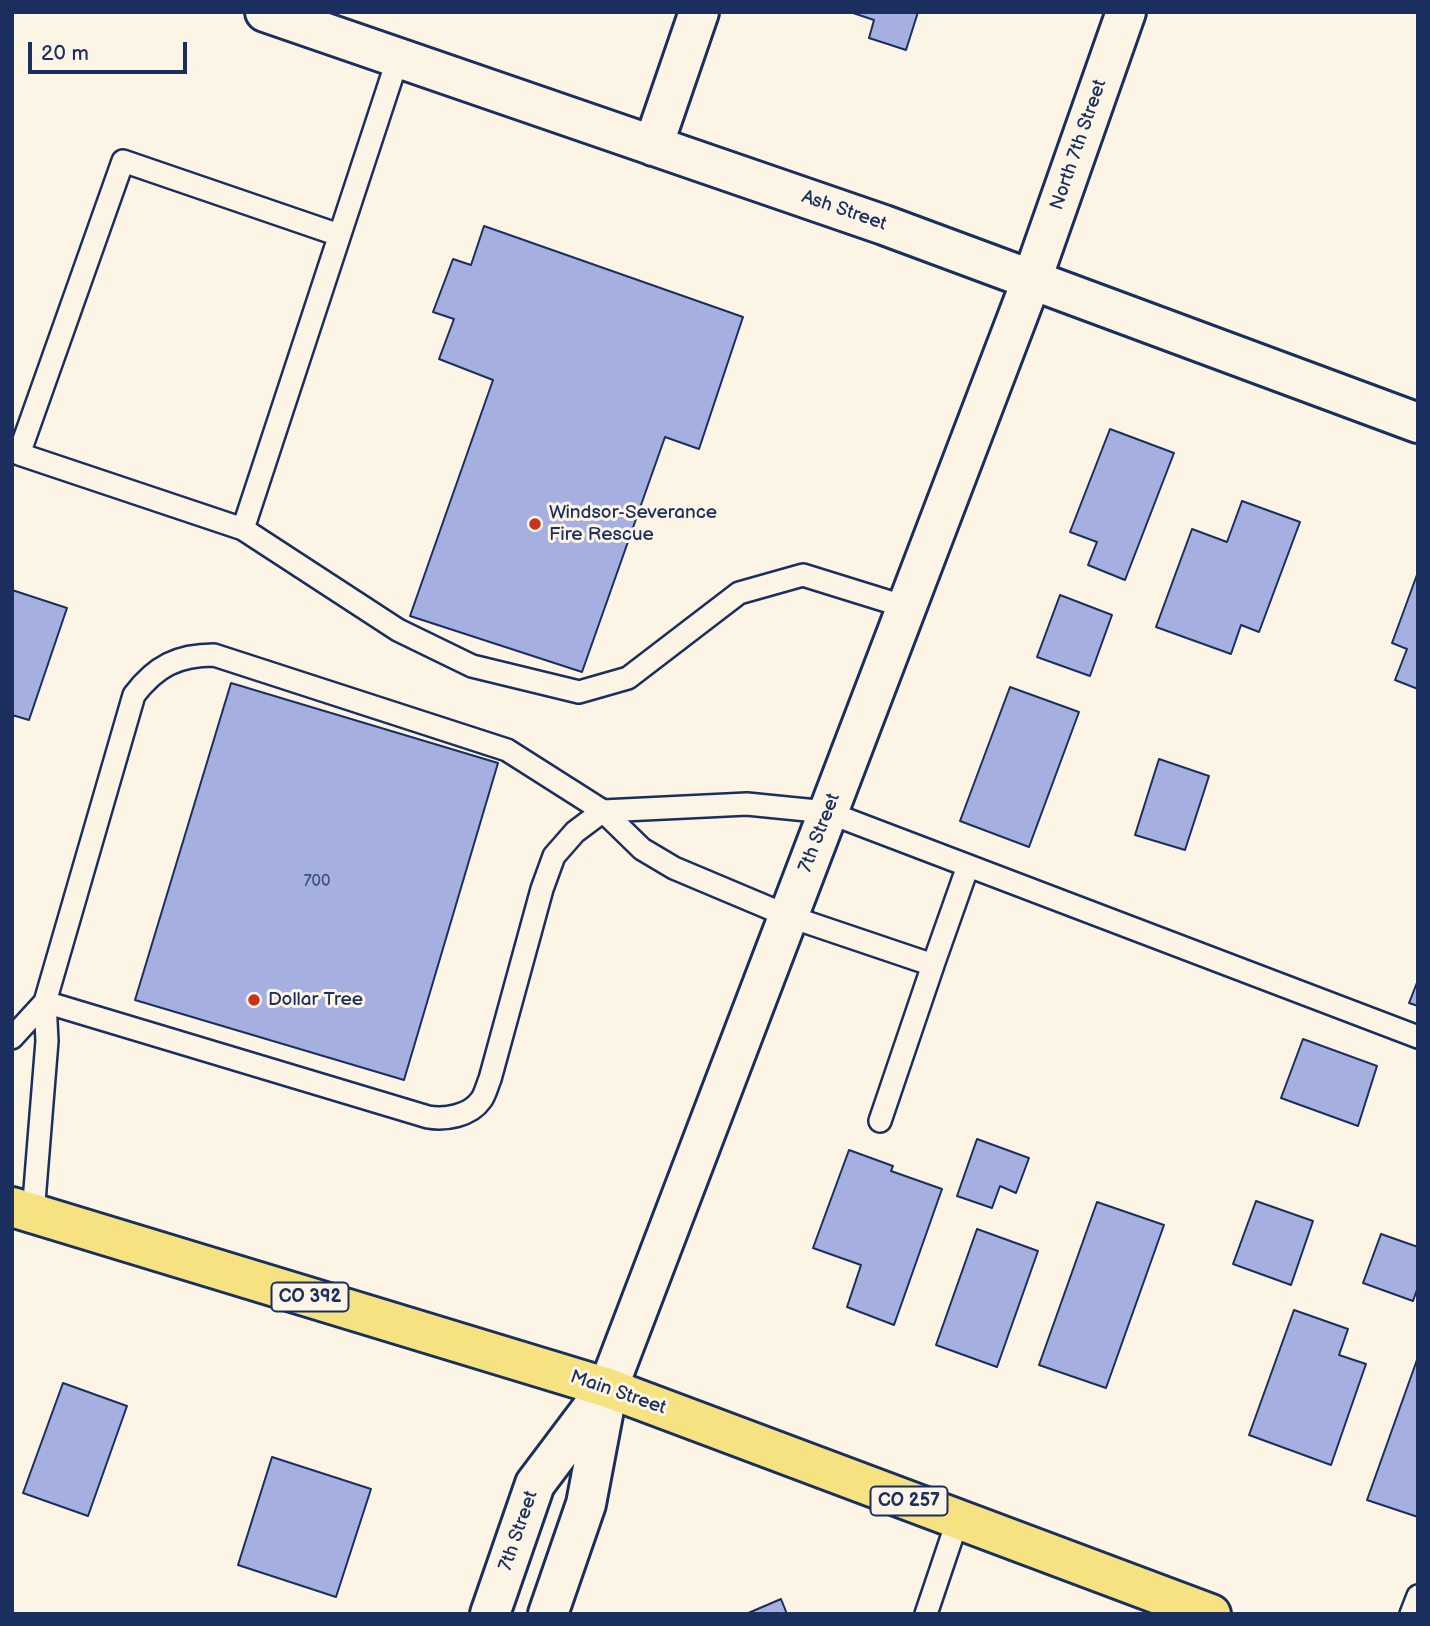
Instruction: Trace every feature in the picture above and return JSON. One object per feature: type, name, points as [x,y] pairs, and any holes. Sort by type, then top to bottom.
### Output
[{"type":"main road","name":"Main Street","points":[[23,1211],[608,1388],[1211,1614]]},
{"type":"street","name":"Ash Street","points":[[265,12],[884,225],[1418,423]]},
{"type":"street","points":[[653,146],[699,12]]},
{"type":"street","name":"North 7th Street","points":[[1032,279],[1126,12]]},
{"type":"street","name":"7th Street","points":[[548,1614],[586,1504],[608,1388],[1032,279]]},
{"type":"street","name":"7th Street","points":[[490,1614],[535,1484],[608,1388]]},
{"type":"lane","points":[[243,529],[398,58]]},
{"type":"lane","points":[[340,235],[123,161],[19,454],[243,529],[398,630],[472,666],[579,692],[628,678],[739,593],[803,575],[906,607]]},
{"type":"lane","points":[[23,1211],[47,1041],[45,1002],[134,695],[147,677],[170,663],[195,655],[214,655],[468,735],[507,750],[603,811],[642,849],[674,868],[788,916],[933,965]]},
{"type":"lane","points":[[45,1002],[428,1117],[441,1119],[460,1114],[480,1102],[490,1079],[542,888],[554,856],[575,832],[603,811],[747,804],[827,812],[1418,1037]]},
{"type":"lane","points":[[880,1121],[968,866]]},
{"type":"lane","points":[[12,1038],[45,1002]]},
{"type":"lane","points":[[926,1614],[958,1519]]},
{"type":"lane","points":[[1411,1614],[1418,1596]]},
{"type":"building","points":[[850,12],[918,12],[906,50],[869,38],[874,20]]},
{"type":"building","points":[[484,226],[743,317],[699,449],[665,437],[582,672],[410,616],[493,380],[439,359],[454,319],[433,312],[453,259],[471,265]]},
{"type":"building","points":[[1110,429],[1174,453],[1125,580],[1088,565],[1097,542],[1070,532]]},
{"type":"building","points":[[1242,501],[1300,522],[1259,632],[1241,625],[1231,654],[1156,627],[1192,529],[1227,542]]},
{"type":"building","points":[[1418,572],[1418,689],[1395,680],[1407,649],[1392,643]]},
{"type":"building","points":[[12,590],[67,608],[29,720],[12,715]]},
{"type":"building","points":[[1060,595],[1112,615],[1090,676],[1037,657]]},
{"type":"building","points":[[231,683],[498,763],[404,1080],[135,1000]]},
{"type":"building","points":[[1010,687],[1079,712],[1029,847],[960,821]]},
{"type":"building","points":[[1159,759],[1209,776],[1185,850],[1135,835]]},
{"type":"building","points":[[1418,980],[1418,1006],[1409,1003]]},
{"type":"building","points":[[1303,1039],[1377,1066],[1358,1126],[1281,1098]]},
{"type":"building","points":[[977,1139],[1029,1158],[1016,1193],[1000,1186],[992,1208],[957,1196]]},
{"type":"building","points":[[849,1150],[893,1166],[891,1171],[942,1189],[894,1325],[847,1307],[861,1265],[813,1248]]},
{"type":"building","points":[[1256,1201],[1313,1221],[1291,1285],[1233,1264]]},
{"type":"building","points":[[1097,1202],[1164,1225],[1106,1388],[1039,1365]]},
{"type":"building","points":[[977,1229],[1038,1251],[997,1367],[936,1345]]},
{"type":"building","points":[[1381,1234],[1418,1247],[1418,1287],[1413,1301],[1363,1283]]},
{"type":"building","points":[[1294,1310],[1348,1329],[1339,1355],[1366,1364],[1331,1465],[1249,1435]]},
{"type":"building","points":[[1418,1357],[1418,1517],[1367,1500]]},
{"type":"building","points":[[63,1383],[127,1406],[88,1516],[23,1493]]},
{"type":"building","points":[[272,1457],[371,1489],[336,1597],[238,1565]]},
{"type":"building","points":[[781,1599],[787,1614],[746,1614]]},
{"type":"place","name":"Windsor-Severance Fire Rescue","points":[[535,524]]},
{"type":"place","name":"Dollar Tree","points":[[254,1000]]}]
